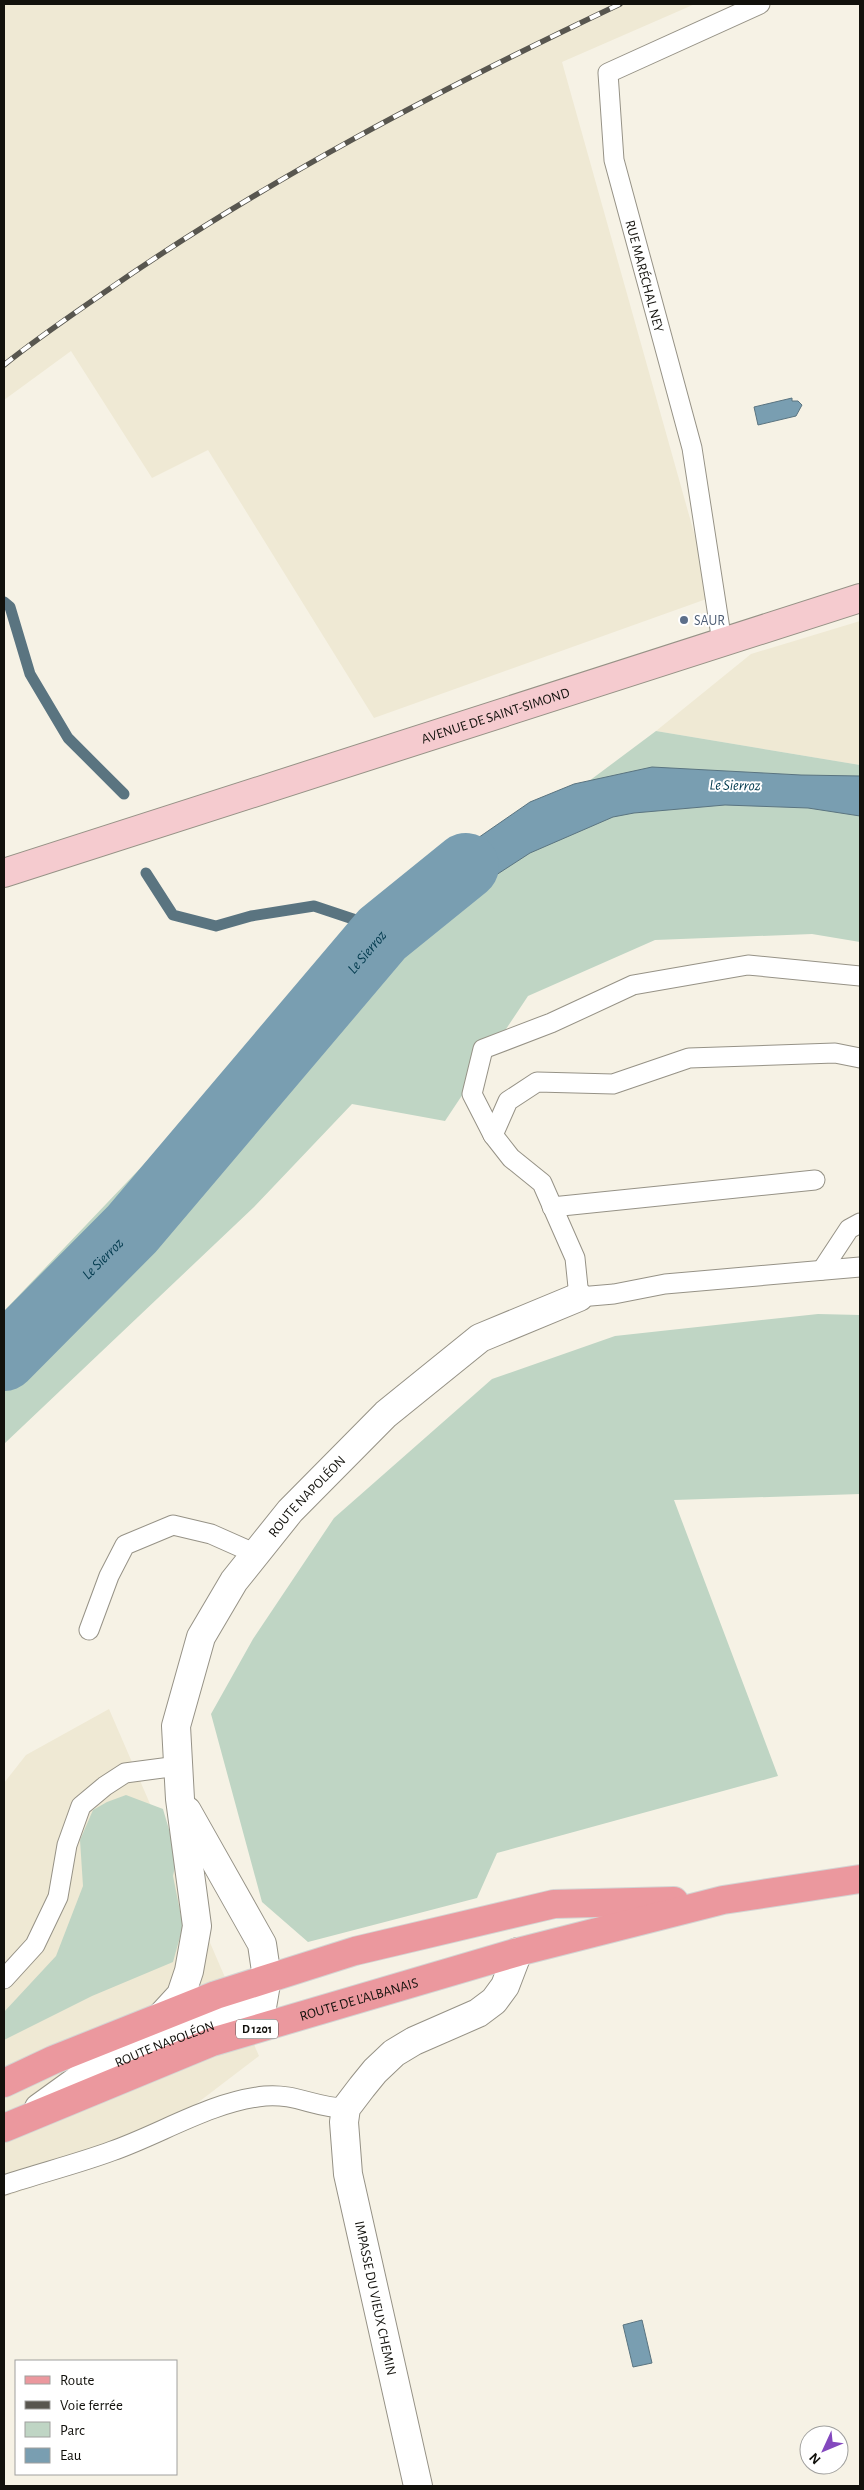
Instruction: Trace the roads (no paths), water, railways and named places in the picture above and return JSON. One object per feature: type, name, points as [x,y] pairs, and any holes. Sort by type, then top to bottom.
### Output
[{"type":"main road","name":"AVENUE DE SAINT-SIMOND","points":[[4,873],[860,598]]},
{"type":"main road","name":"ROUTE DE L'ALBANAIS","points":[[4,2128],[29,2115],[212,2042],[518,1952],[723,1900],[860,1880]]},
{"type":"main road","name":"ROUTE DE L'ALBANAIS","points":[[4,2083],[54,2060],[216,1995],[355,1951],[554,1904],[723,1900]]},
{"type":"street","name":"ROUTE NAPOLÉON","points":[[159,2019],[181,1995],[189,1971],[197,1926],[180,1799],[176,1726],[201,1637],[234,1581],[290,1511],[386,1414],[480,1338],[579,1297]]},
{"type":"street","name":"ROUTE NAPOLÉON","points":[[29,2115],[82,2077],[158,2045],[262,2007],[267,1978],[262,1944],[180,1799]]},
{"type":"street","points":[[346,2108],[375,2071],[394,2054],[414,2041],[478,2013],[494,2001],[506,1986],[518,1952]]},
{"type":"street","name":"IMPASSE DU VIEUX CHEMIN","points":[[346,2108],[344,2122],[348,2174],[418,2486]]},
{"type":"lane","name":"RUE MARÉCHAL NEY","points":[[722,642],[692,448],[614,160],[608,73],[760,4]]},
{"type":"lane","points":[[860,976],[748,965],[633,985],[551,1023],[483,1050],[472,1094],[493,1135],[511,1158],[542,1183],[575,1258],[579,1297],[614,1294],[665,1284],[860,1267]]},
{"type":"lane","points":[[493,1135],[508,1101],[537,1082],[613,1084],[689,1058],[835,1053],[860,1058]]},
{"type":"lane","points":[[552,1207],[815,1180]]},
{"type":"lane","points":[[822,1270],[849,1229],[860,1223]]},
{"type":"lane","points":[[89,1630],[109,1576],[125,1545],[173,1525],[211,1534],[256,1554]]},
{"type":"lane","points":[[4,1979],[35,1945],[58,1898],[67,1845],[81,1806],[104,1786],[125,1773],[178,1766]]},
{"type":"lane","points":[[4,2185],[113,2151],[170,2124],[229,2104],[266,2096],[303,2098],[331,2108],[346,2108]]},
{"type":"water","points":[[792,398],[792,401],[798,401],[802,405],[796,416],[758,425],[754,407]]},
{"type":"water","points":[[652,767],[801,775],[860,776],[860,816],[808,808],[725,805],[634,813],[613,817],[530,853],[456,901],[415,932],[373,915],[446,860],[530,802],[574,784]]},
{"type":"water","points":[[642,2320],[652,2363],[633,2367],[623,2325]]},
{"type":"waterway","points":[[4,602],[10,607],[30,674],[68,738],[124,794]]},
{"type":"waterway","name":"Le Sierroz","points":[[4,1358],[132,1229],[382,934],[466,866]]},
{"type":"waterway","points":[[146,873],[173,915],[216,926],[251,916],[314,906],[359,921],[382,934]]},
{"type":"railway","points":[[4,365],[65,320],[164,252],[290,175],[420,103],[620,4]]},
{"type":"place","name":"SAUR","points":[[684,620]]}]
